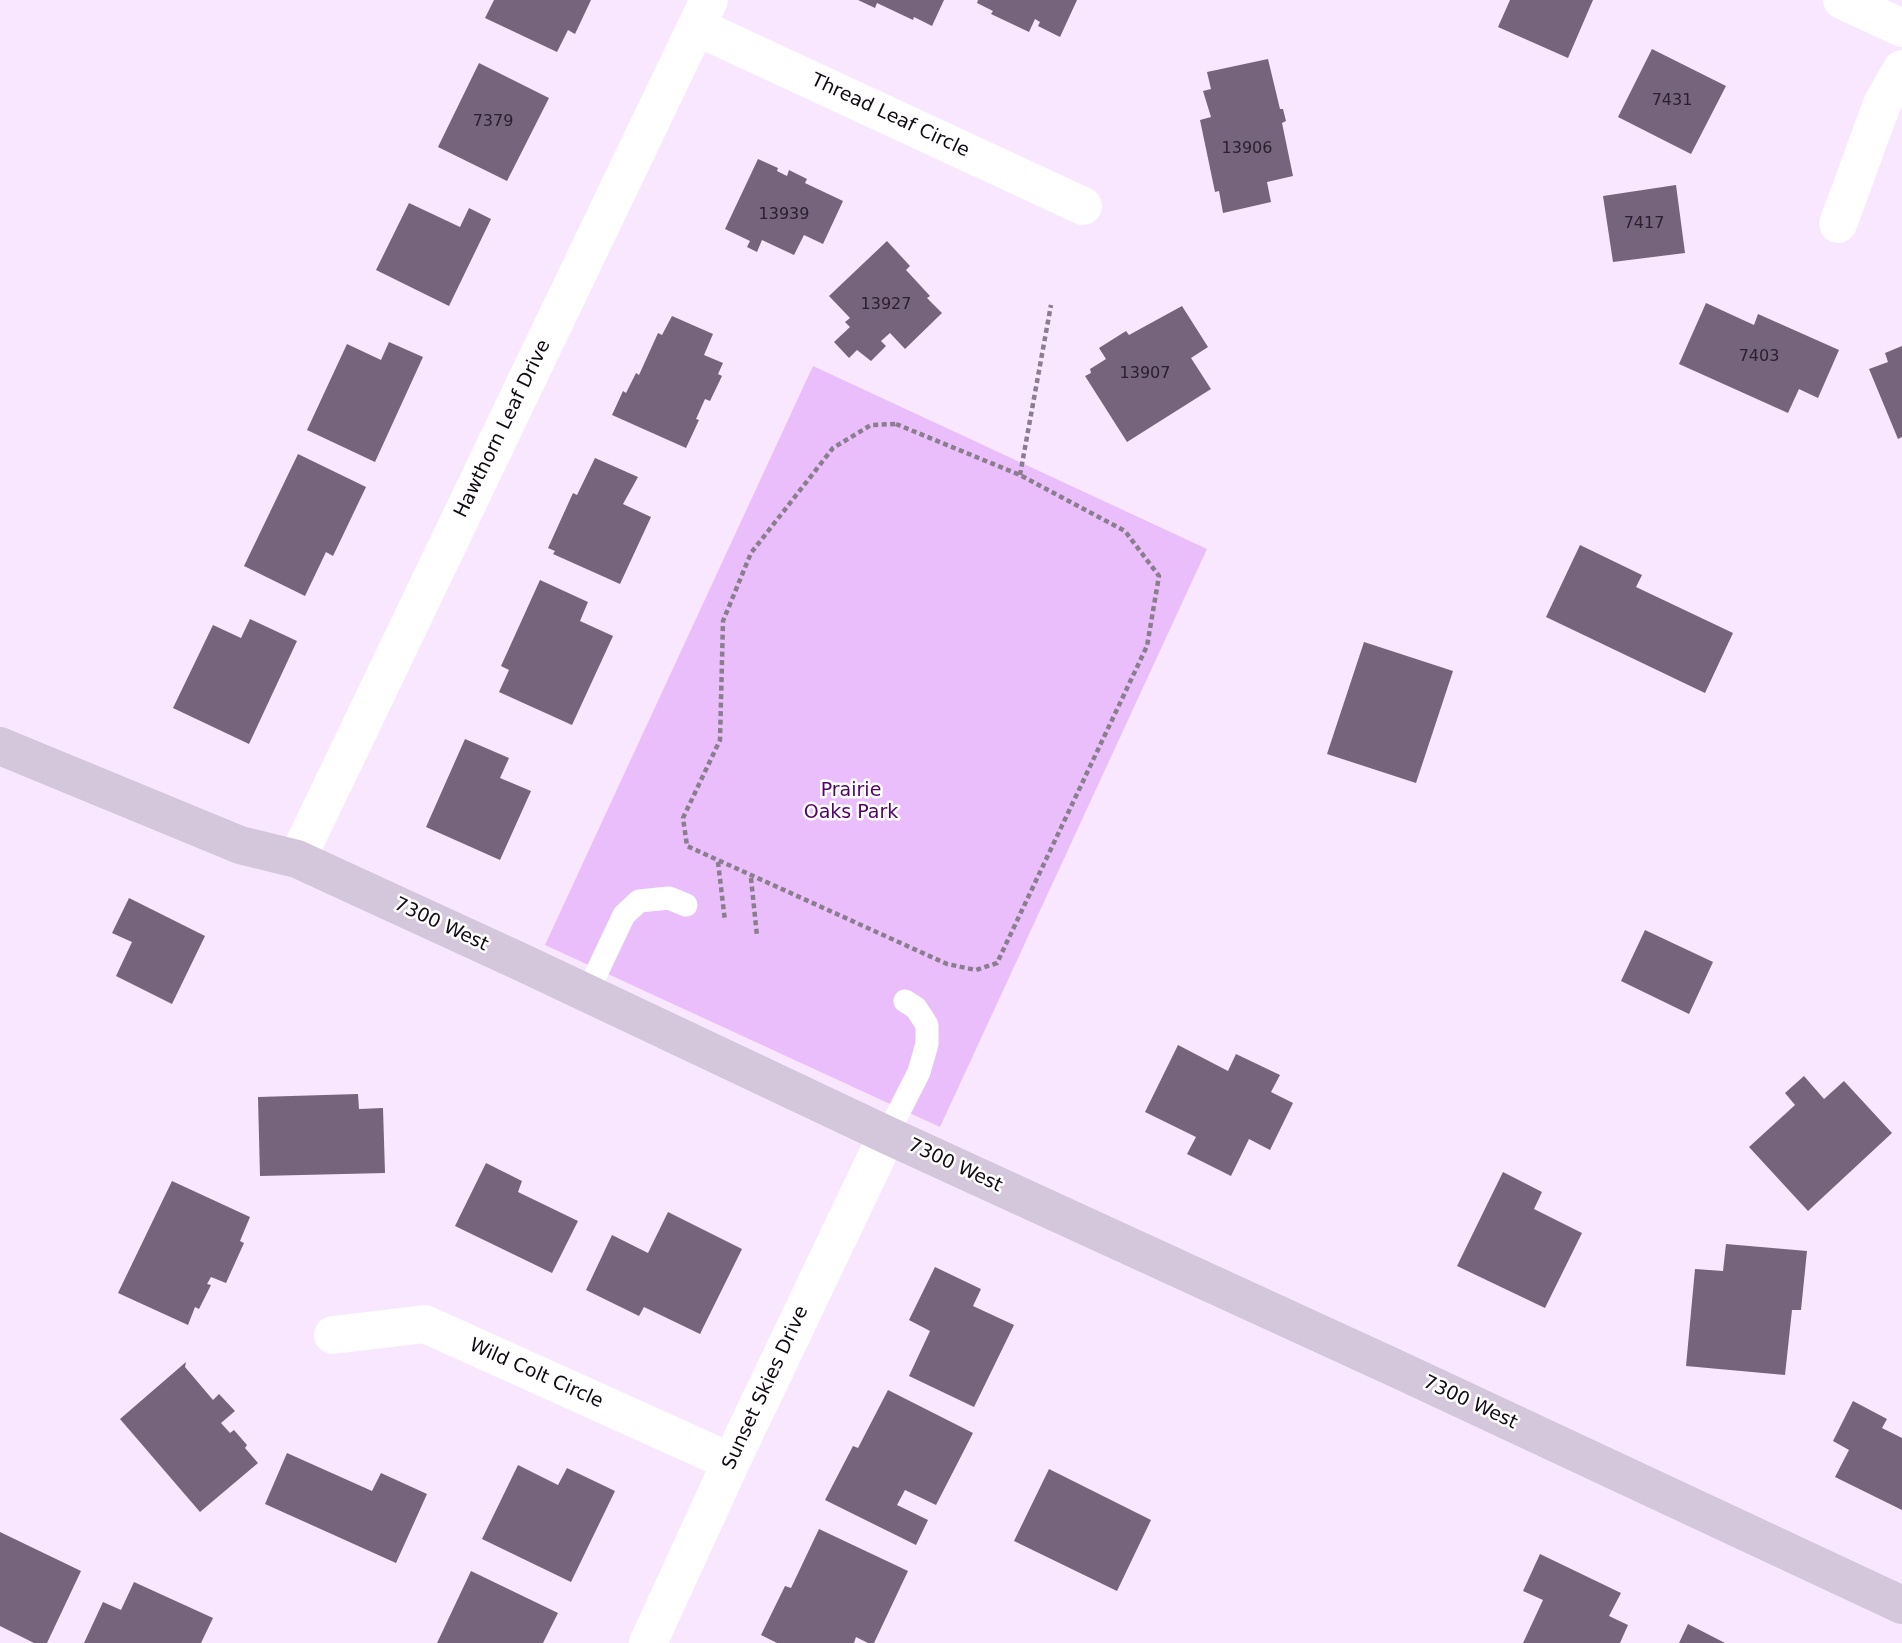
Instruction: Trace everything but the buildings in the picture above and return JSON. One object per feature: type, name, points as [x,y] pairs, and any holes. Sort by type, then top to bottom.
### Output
[{"type":"street","points":[[1842,0],[1902,28]]},
{"type":"street","name":"Thread Leaf Circle","points":[[703,13],[1083,206]]},
{"type":"street","name":"Hawthorn Leaf Drive","points":[[297,859],[703,13]]},
{"type":"street","points":[[1838,224],[1882,104],[1902,69]]},
{"type":"street","name":"7300 West","points":[[0,746],[240,845],[297,859],[1902,1605]]},
{"type":"street","name":"Sunset Skies Drive","points":[[648,1643],[887,1135]]},
{"type":"street","name":"Wild Colt Circle","points":[[333,1335],[425,1324],[731,1462]]},
{"type":"lane","points":[[587,993],[624,915],[639,901],[669,898],[686,905]]},
{"type":"lane","points":[[887,1135],[919,1072],[927,1045],[927,1025],[916,1009],[905,1001]]},
{"type":"path","points":[[1020,475],[1051,305]]},
{"type":"path","points":[[896,424],[1020,475],[1125,531],[1159,576],[1147,646],[997,963],[976,970],[947,964],[718,861],[687,846],[683,818],[720,740],[723,621],[751,553],[833,448],[872,425],[896,424]]},
{"type":"path","points":[[718,861],[724,922]]},
{"type":"path","points":[[751,877],[757,936]]},
{"type":"green space","name":"Prairie Oaks Park","points":[[813,366],[1207,549],[940,1127],[545,945]]}]
